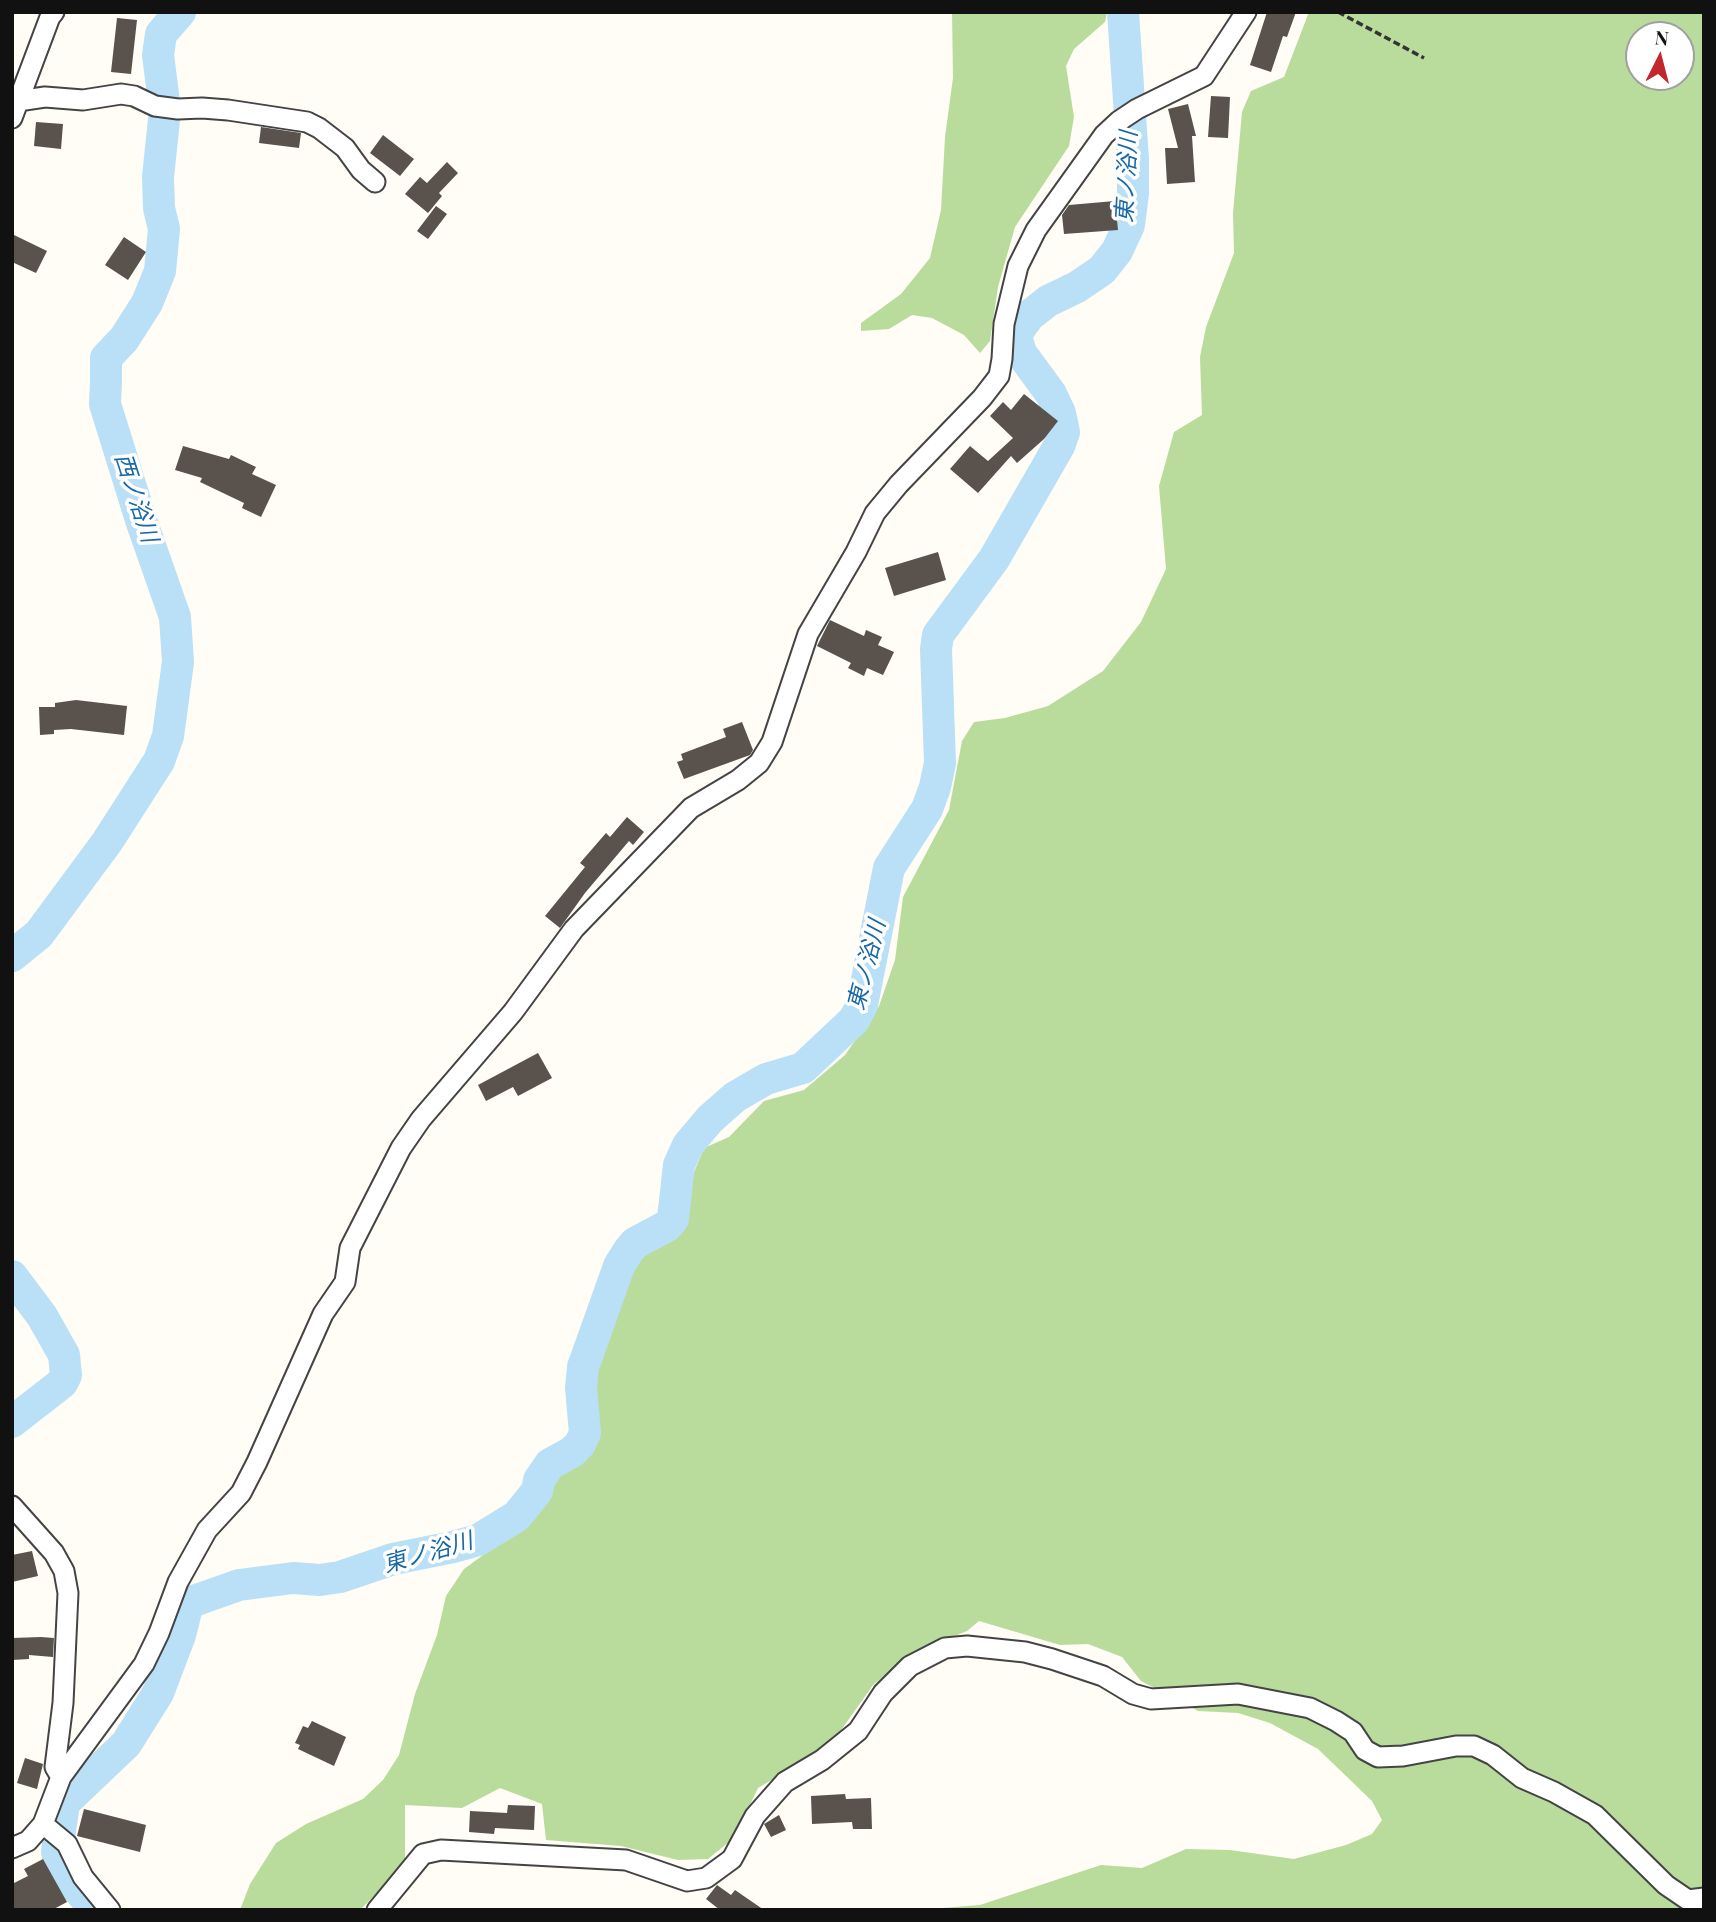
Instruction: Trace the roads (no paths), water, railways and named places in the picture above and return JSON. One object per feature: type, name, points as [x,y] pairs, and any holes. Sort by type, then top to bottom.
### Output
[{"type":"street","points":[[14,106],[54,12]]},
{"type":"street","points":[[12,1847],[28,1841],[43,1824],[61,1777],[144,1664],[178,1582],[207,1530],[247,1483],[323,1314],[345,1282],[350,1248],[401,1147],[421,1119],[513,1012],[574,929],[691,808],[759,764],[772,742],[808,634],[856,552],[875,513],[899,484],[982,398],[999,376],[1004,324],[1018,266],[1036,230],[1097,144],[1119,121],[1137,109],[1204,76],[1246,12]]},
{"type":"street","points":[[14,106],[45,97],[83,100],[121,94],[134,96],[155,106],[178,110],[228,110],[307,122],[345,148],[361,170],[375,182]]},
{"type":"street","points":[[12,1506],[54,1553],[64,1571],[68,1593],[63,1703],[55,1767],[61,1777]]},
{"type":"street","points":[[377,1910],[423,1854],[441,1850],[626,1860],[687,1881],[706,1878],[732,1859],[755,1815],[785,1782],[822,1760],[858,1731],[883,1693],[909,1666],[945,1648],[967,1646],[1025,1652],[1052,1659],[1104,1676],[1133,1694],[1152,1699],[1238,1694],[1310,1707],[1353,1732],[1365,1750],[1378,1757],[1403,1756],[1456,1745],[1474,1746],[1493,1755],[1522,1778],[1595,1815],[1666,1885],[1688,1900],[1704,1898]]},
{"type":"street","points":[[43,1824],[67,1844],[83,1877],[110,1910]]},
{"type":"waterway","name":"西ノ浴川","points":[[12,956],[39,934],[107,842],[159,761],[168,736],[178,662],[175,617],[105,404],[106,358],[124,339],[147,303],[160,271],[164,229],[159,208],[158,177],[165,110],[158,55],[161,34],[180,12]]},
{"type":"waterway","name":"東ノ浴川","points":[[96,1910],[73,1884],[57,1852],[64,1803],[126,1744],[158,1693],[180,1635],[188,1603],[239,1585],[293,1578],[320,1580],[340,1577],[393,1559],[478,1540],[517,1516],[537,1491],[539,1480],[550,1464],[572,1452],[580,1444],[585,1433],[581,1388],[583,1367],[619,1266],[635,1243],[667,1226],[673,1219],[679,1165],[688,1145],[710,1119],[735,1097],[766,1079],[803,1068],[854,1020],[862,1005],[889,868],[927,809],[935,787],[940,763],[936,649],[938,635],[994,559],[1059,446],[1064,432],[1060,413],[1051,394],[1021,353],[1017,340],[1018,331],[1029,316],[1048,301],[1077,287],[1102,270],[1117,251],[1129,225],[1133,160],[1123,12]]},
{"type":"waterway","name":"西ノ浴川","points":[[12,1276],[42,1316],[64,1355],[66,1375],[62,1383],[12,1422]]}]
